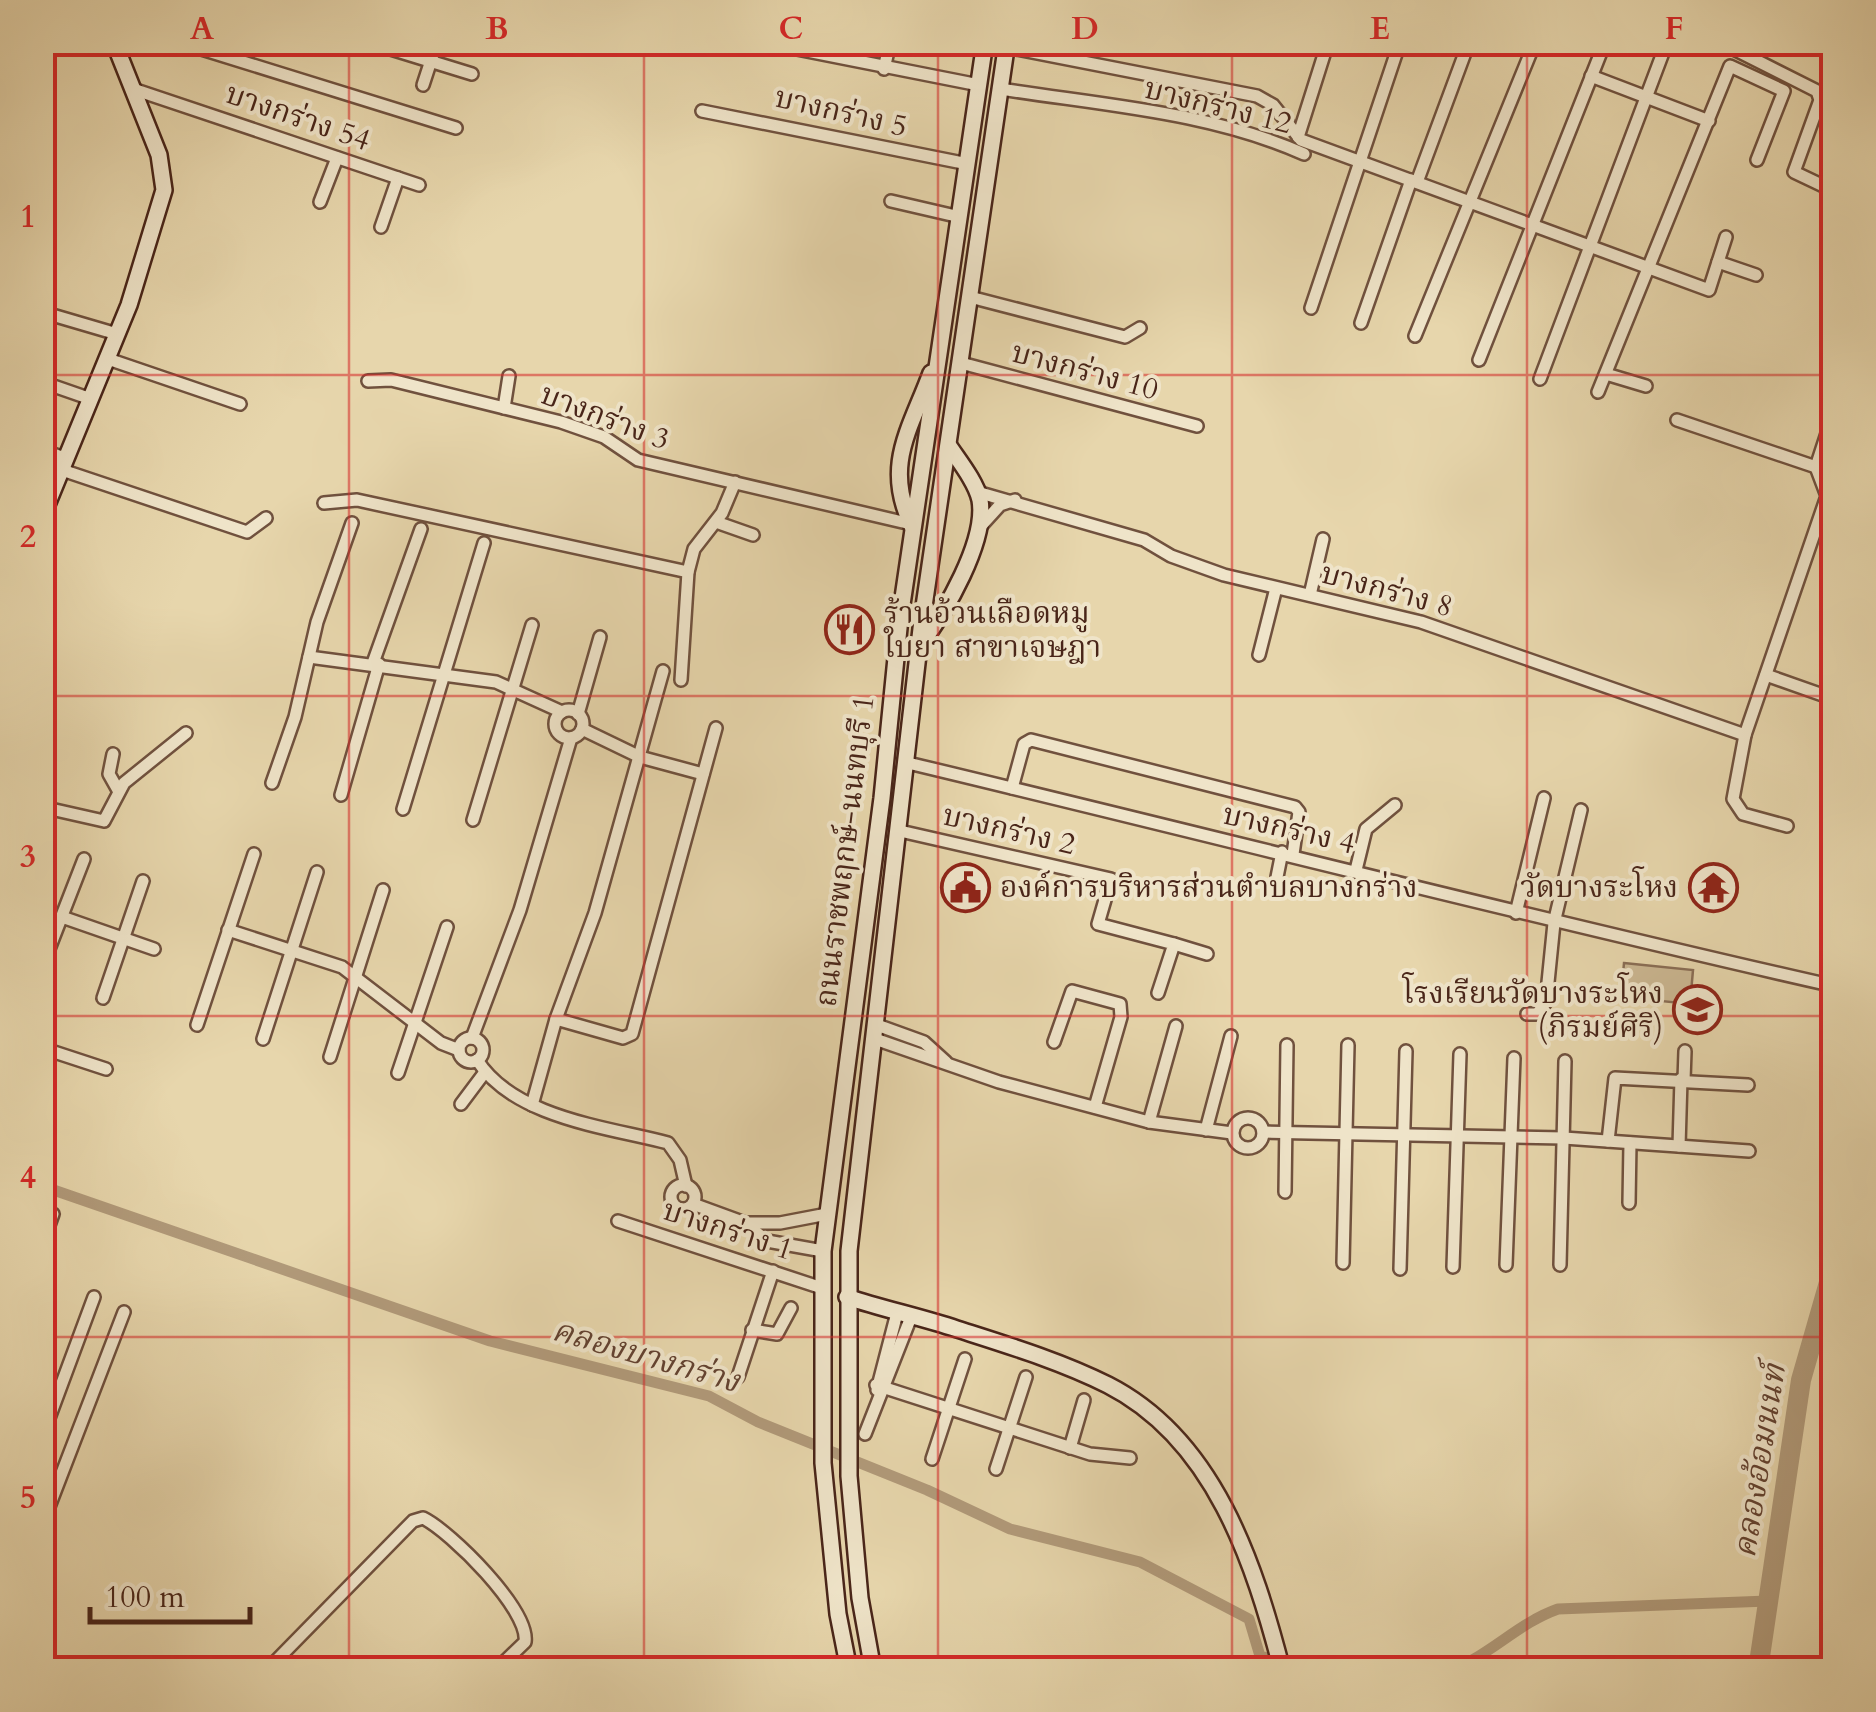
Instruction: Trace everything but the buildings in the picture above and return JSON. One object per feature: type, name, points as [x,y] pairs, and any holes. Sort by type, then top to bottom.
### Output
[{"type":"main road","points":[[42,517],[118,334],[164,190],[158,155],[114,42]]},
{"type":"main road","name":"ถนนราชพฤกษ์-นนทบุรี 1","points":[[849,1670],[838,1614],[823,1463],[823,1252],[912,527],[985,44]]},
{"type":"main road","name":"ถนนราชพฤกษ์-นนทบุรี 1","points":[[873,1670],[860,1598],[850,1476],[847,1296],[920,644],[1006,45]]},
{"type":"main road","points":[[912,527],[896,473],[899,453],[941,345]]},
{"type":"main road","points":[[920,644],[943,614],[979,528],[978,492],[949,446]]},
{"type":"main road","points":[[847,1296],[1070,1368],[1110,1386],[1162,1424],[1215,1488],[1253,1572],[1282,1670]]},
{"type":"street","points":[[180,42],[456,128]]},
{"type":"street","points":[[368,42],[472,74]]},
{"type":"street","points":[[423,85],[436,42]]},
{"type":"street","points":[[762,42],[979,85]]},
{"type":"street","points":[[884,69],[890,42]]},
{"type":"street","points":[[964,42],[985,44]]},
{"type":"street","points":[[1298,137],[1328,42]]},
{"type":"street","points":[[1311,308],[1400,42]]},
{"type":"street","points":[[1361,322],[1470,42]]},
{"type":"street","points":[[1415,336],[1536,42]]},
{"type":"street","points":[[1479,360],[1605,42]]},
{"type":"street","points":[[1540,379],[1668,42]]},
{"type":"street","points":[[1720,42],[1817,91],[1820,100],[1794,172],[1834,191]]},
{"type":"street","points":[[1006,45],[1256,96],[1273,106],[1298,137],[1709,290],[1726,237]]},
{"type":"street","points":[[1598,392],[1730,66],[1784,91],[1757,160]]},
{"type":"street","points":[[1591,76],[1709,121]]},
{"type":"street","name":"บางกร่าง 12","points":[[1001,88],[1168,114],[1246,133],[1304,154]]},
{"type":"street","name":"บางกร่าง 54","points":[[133,90],[398,178],[381,226]]},
{"type":"street","points":[[1820,100],[1834,96]]},
{"type":"street","name":"บางกร่าง 5","points":[[702,111],[968,164]]},
{"type":"street","points":[[320,202],[338,158]]},
{"type":"street","points":[[398,178],[420,185]]},
{"type":"street","points":[[891,200],[960,217]]},
{"type":"street","points":[[1718,262],[1756,275]]},
{"type":"street","points":[[970,297],[1125,337],[1140,328]]},
{"type":"street","points":[[42,312],[118,334]]},
{"type":"street","points":[[108,359],[240,404]]},
{"type":"street","name":"บางกร่าง 10","points":[[961,363],[1198,426]]},
{"type":"street","points":[[1606,374],[1646,386]]},
{"type":"street","points":[[504,408],[509,376]]},
{"type":"street","name":"บางกร่าง 3","points":[[368,381],[391,380],[504,408],[594,433],[638,460],[912,527]]},
{"type":"street","points":[[42,382],[91,398]]},
{"type":"street","points":[[1816,467],[1834,412]]},
{"type":"street","points":[[1677,420],[1816,467],[1830,491],[1745,735],[1733,803],[1743,814],[1786,826]]},
{"type":"street","points":[[42,450],[64,465],[247,532],[266,518]]},
{"type":"street","points":[[681,680],[688,572],[694,550],[716,522],[735,482]]},
{"type":"street","name":"บางกร่าง 8","points":[[978,492],[1144,540],[1200,567],[1422,622],[1745,735]]},
{"type":"street","points":[[324,503],[357,500],[688,572]]},
{"type":"street","points":[[979,528],[1000,505],[1015,500]]},
{"type":"street","points":[[882,517],[903,502]]},
{"type":"street","points":[[716,522],[752,534]]},
{"type":"street","points":[[272,783],[317,622],[352,523]]},
{"type":"street","points":[[341,795],[376,664],[420,530]]},
{"type":"street","points":[[1310,595],[1323,539]]},
{"type":"street","points":[[403,808],[484,543]]},
{"type":"street","points":[[1259,656],[1276,588]]},
{"type":"street","points":[[472,820],[532,625]]},
{"type":"street","points":[[600,637],[578,714],[582,729],[640,757],[704,774]]},
{"type":"street","points":[[309,657],[511,686],[562,712],[578,714]]},
{"type":"street","points":[[532,1106],[556,1019],[595,913],[663,671]]},
{"type":"street","points":[[1766,675],[1834,699]]},
{"type":"street","points":[[562,712],[555,729],[570,738]]},
{"type":"street","points":[[556,1019],[623,1038],[632,1034],[716,728]]},
{"type":"street","points":[[459,1050],[472,1038],[520,910],[570,738],[582,729]]},
{"type":"street","points":[[42,807],[100,822],[108,816],[118,790],[153,763],[161,749],[186,733]]},
{"type":"street","points":[[1012,788],[1024,744],[1031,740],[1294,807],[1299,812],[1277,877]]},
{"type":"street","points":[[114,754],[110,774],[118,790]]},
{"type":"street","name":"บางกร่าง 4","points":[[908,764],[1287,853],[1516,913],[1834,986]]},
{"type":"street","points":[[1516,913],[1544,798]]},
{"type":"street","points":[[1356,870],[1366,830],[1396,806]]},
{"type":"street","points":[[1526,1014],[1537,1014],[1546,1002],[1554,922],[1581,810]]},
{"type":"street","name":"บางกร่าง 2","points":[[900,831],[1111,879],[1098,924],[1174,944]]},
{"type":"street","points":[[197,1025],[254,854]]},
{"type":"street","points":[[42,967],[84,859]]},
{"type":"street","points":[[262,1039],[317,872]]},
{"type":"street","points":[[103,998],[143,881]]},
{"type":"street","points":[[330,1057],[383,890]]},
{"type":"street","points":[[62,917],[154,949]]},
{"type":"street","points":[[398,1073],[446,926]]},
{"type":"street","points":[[228,930],[356,974],[441,1043],[459,1050],[468,1061],[477,1060]]},
{"type":"street","points":[[1158,993],[1174,944],[1207,954]]},
{"type":"street","points":[[1054,1042],[1072,991],[1120,1004],[1121,1017],[1095,1107]]},
{"type":"street","points":[[1148,1122],[1176,1026]]},
{"type":"street","points":[[876,1032],[924,1042],[949,1066],[1148,1122],[1232,1133]]},
{"type":"street","points":[[1206,1130],[1231,1036]]},
{"type":"street","points":[[472,1038],[482,1048],[477,1060]]},
{"type":"street","points":[[1285,1192],[1287,1045]]},
{"type":"street","points":[[1343,1263],[1348,1045]]},
{"type":"street","points":[[42,1048],[106,1068]]},
{"type":"street","points":[[1400,1269],[1406,1051]]},
{"type":"street","points":[[1678,1146],[1685,1052]]},
{"type":"street","points":[[1453,1267],[1460,1054]]},
{"type":"street","points":[[1506,1265],[1514,1058]]},
{"type":"street","points":[[477,1060],[485,1072],[532,1106],[668,1144],[680,1160],[686,1186],[694,1192],[693,1204]]},
{"type":"street","points":[[1560,1265],[1564,1061]]},
{"type":"street","points":[[461,1104],[485,1072]]},
{"type":"street","points":[[1608,1141],[1615,1078],[1748,1084]]},
{"type":"street","points":[[1247,1118],[1258,1122],[1263,1132],[1261,1141],[1248,1148],[1236,1142],[1232,1133],[1237,1122],[1247,1118]]},
{"type":"street","points":[[1263,1132],[1564,1138],[1749,1151]]},
{"type":"street","points":[[1629,1203],[1630,1143]]},
{"type":"street","points":[[686,1186],[672,1191],[672,1202],[684,1210],[693,1204]]},
{"type":"street","points":[[693,1204],[745,1223],[766,1240],[823,1252]]},
{"type":"street","points":[[42,1245],[53,1214]]},
{"type":"street","points":[[745,1223],[796,1221],[828,1214]]},
{"type":"street","name":"บางกร่าง 1","points":[[618,1221],[822,1288]]},
{"type":"street","points":[[796,1221],[798,1246]]},
{"type":"street","points":[[738,1378],[773,1271]]},
{"type":"street","points":[[42,1438],[94,1297]]},
{"type":"street","points":[[752,1330],[778,1334],[791,1308]]},
{"type":"street","points":[[42,1526],[124,1312]]},
{"type":"street","points":[[865,1434],[904,1315]]},
{"type":"street","points":[[932,1459],[965,1359]]},
{"type":"street","points":[[996,1469],[1026,1376]]},
{"type":"street","points":[[879,1391],[1070,1448],[1130,1458]]},
{"type":"street","points":[[1070,1448],[1084,1400]]},
{"type":"street","points":[[267,1670],[376,1556],[413,1521],[423,1518],[488,1576],[520,1616],[526,1642],[496,1670]]},
{"type":"shaded area","points":[[1624,963],[1693,970],[1690,1004],[1621,997]]},
{"type":"waterway","name":"คลองบางกร่าง","points":[[42,1186],[490,1341],[709,1396],[758,1422],[927,1490],[1010,1529],[1140,1562],[1249,1619],[1260,1656],[1311,1670]]},
{"type":"waterway","name":"คลองอ้อมนนท์","points":[[1758,1670],[1801,1380],[1834,1265]]},
{"type":"waterway","name":"คลองบางกร่าง","points":[[1451,1670],[1558,1609],[1768,1601]]},
{"type":"place","name":"ร้านอ้วนเลือดหมู ใบยา สาขาเจษฎา","points":[[849,630]]},
{"type":"place","name":"องค์การบริหารส่วนตำบลบางกร่าง","points":[[965,887]]},
{"type":"place","name":"วัดบางระโหง","points":[[1713,887]]},
{"type":"place","name":"โรงเรียนวัดบางระโหง (ภิรมย์ศิริ)","points":[[1698,1010]]}]
